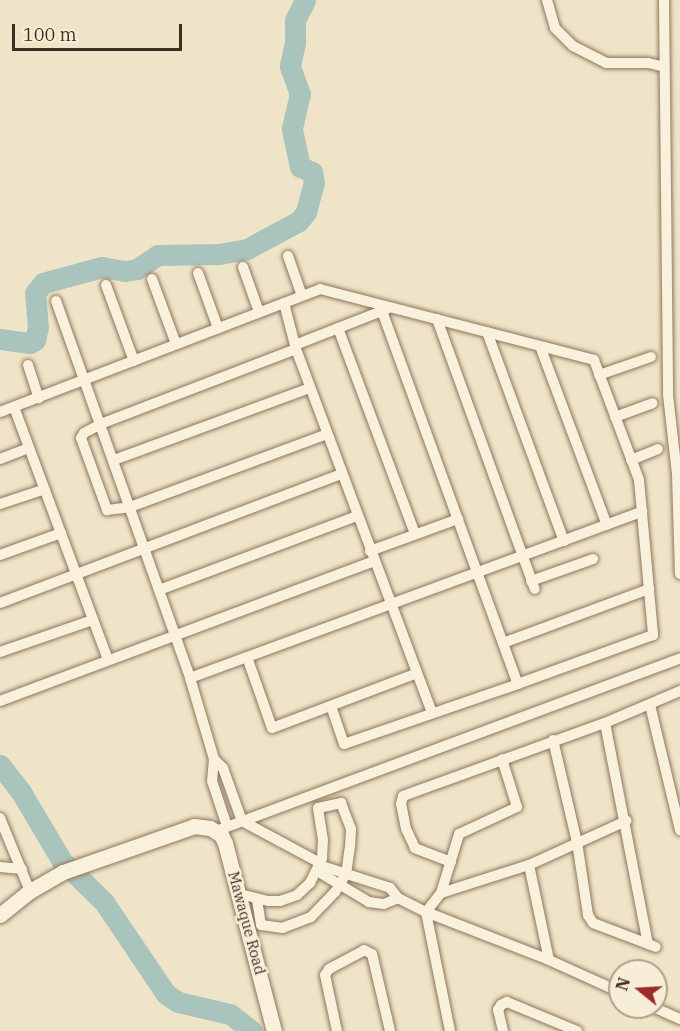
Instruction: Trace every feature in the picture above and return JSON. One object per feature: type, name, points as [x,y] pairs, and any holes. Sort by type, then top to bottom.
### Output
[{"type":"main road","points":[[3,910],[63,872],[168,834],[216,828]]},
{"type":"main road","name":"Mawaque Road","points":[[216,828],[225,843],[240,894],[274,1031]]},
{"type":"street","points":[[547,0],[555,28],[573,46],[606,63],[648,63],[665,68]]},
{"type":"street","points":[[664,0],[668,395],[677,474],[680,574]]},
{"type":"street","points":[[288,256],[302,296]]},
{"type":"street","points":[[243,267],[259,312]]},
{"type":"street","points":[[198,273],[218,328]]},
{"type":"street","points":[[152,279],[176,344]]},
{"type":"street","points":[[106,285],[134,361]]},
{"type":"street","points":[[0,412],[320,289],[387,309],[437,319],[594,360],[639,480],[652,634],[518,684],[344,744],[331,706]]},
{"type":"street","points":[[56,301],[190,678],[214,759],[212,781],[217,796],[216,828],[242,821],[680,658]]},
{"type":"street","points":[[284,303],[295,347],[415,674],[432,713]]},
{"type":"street","points":[[327,434],[130,507],[107,510],[81,438],[101,424],[387,309]]},
{"type":"street","points":[[387,309],[458,519],[518,684]]},
{"type":"street","points":[[437,319],[533,585],[593,559]]},
{"type":"street","points":[[339,328],[415,534]]},
{"type":"street","points":[[487,332],[564,541]]},
{"type":"street","points":[[540,346],[607,525]]},
{"type":"street","points":[[599,375],[651,357]]},
{"type":"street","points":[[28,365],[39,398]]},
{"type":"street","points":[[114,460],[310,388]]},
{"type":"street","points":[[615,417],[652,404]]},
{"type":"street","points":[[14,407],[108,660]]},
{"type":"street","points":[[0,459],[29,448]]},
{"type":"street","points":[[632,460],[658,449]]},
{"type":"street","points":[[0,603],[342,474]]},
{"type":"street","points":[[0,504],[45,489]]},
{"type":"street","points":[[190,678],[642,512]]},
{"type":"street","points":[[159,590],[357,516]]},
{"type":"street","points":[[0,701],[372,556],[415,534],[458,519]]},
{"type":"street","points":[[0,555],[61,532]]},
{"type":"street","points":[[503,643],[649,589]]},
{"type":"street","points":[[0,652],[93,620]]},
{"type":"street","points":[[247,657],[272,728],[415,674]]},
{"type":"street","points":[[451,862],[415,848],[406,829],[401,804],[403,796],[605,723],[680,692]]},
{"type":"street","points":[[650,705],[680,830]]},
{"type":"street","points":[[553,740],[577,842],[588,915],[593,923],[652,945],[605,723]]},
{"type":"street","points":[[214,759],[223,768],[242,821],[319,867],[339,886],[369,902],[384,904],[398,898]]},
{"type":"street","points":[[450,1031],[426,912],[441,893],[462,830],[517,807],[502,759]]},
{"type":"street","points":[[217,796],[231,791]]},
{"type":"street","points":[[240,894],[256,900],[280,901],[297,895],[310,883],[319,867],[323,840],[315,793]]},
{"type":"street","points":[[256,900],[261,925],[283,928],[311,916],[339,886],[346,874],[351,829],[344,806],[337,802],[318,808]]},
{"type":"street","points":[[0,818],[30,891]]},
{"type":"street","points":[[441,893],[529,866],[626,821]]},
{"type":"street","points":[[529,866],[549,960]]},
{"type":"street","points":[[0,867],[22,869]]},
{"type":"street","points":[[319,867],[390,888],[398,898],[426,912],[549,960],[608,987]]},
{"type":"street","points":[[337,1031],[325,975],[329,969],[364,950],[372,954],[390,1031]]},
{"type":"street","points":[[503,1031],[498,1010],[507,1002],[577,1031]]},
{"type":"waterway","points":[[0,339],[30,343],[35,340],[38,327],[35,293],[43,283],[102,267],[125,271],[137,269],[158,255],[219,254],[247,249],[299,221],[306,212],[314,183],[312,172],[300,167],[292,128],[300,94],[290,66],[295,43],[295,20],[305,0]]},
{"type":"waterway","points":[[0,765],[21,792],[62,861],[104,902],[166,994],[178,1002],[230,1014],[252,1031]]}]
